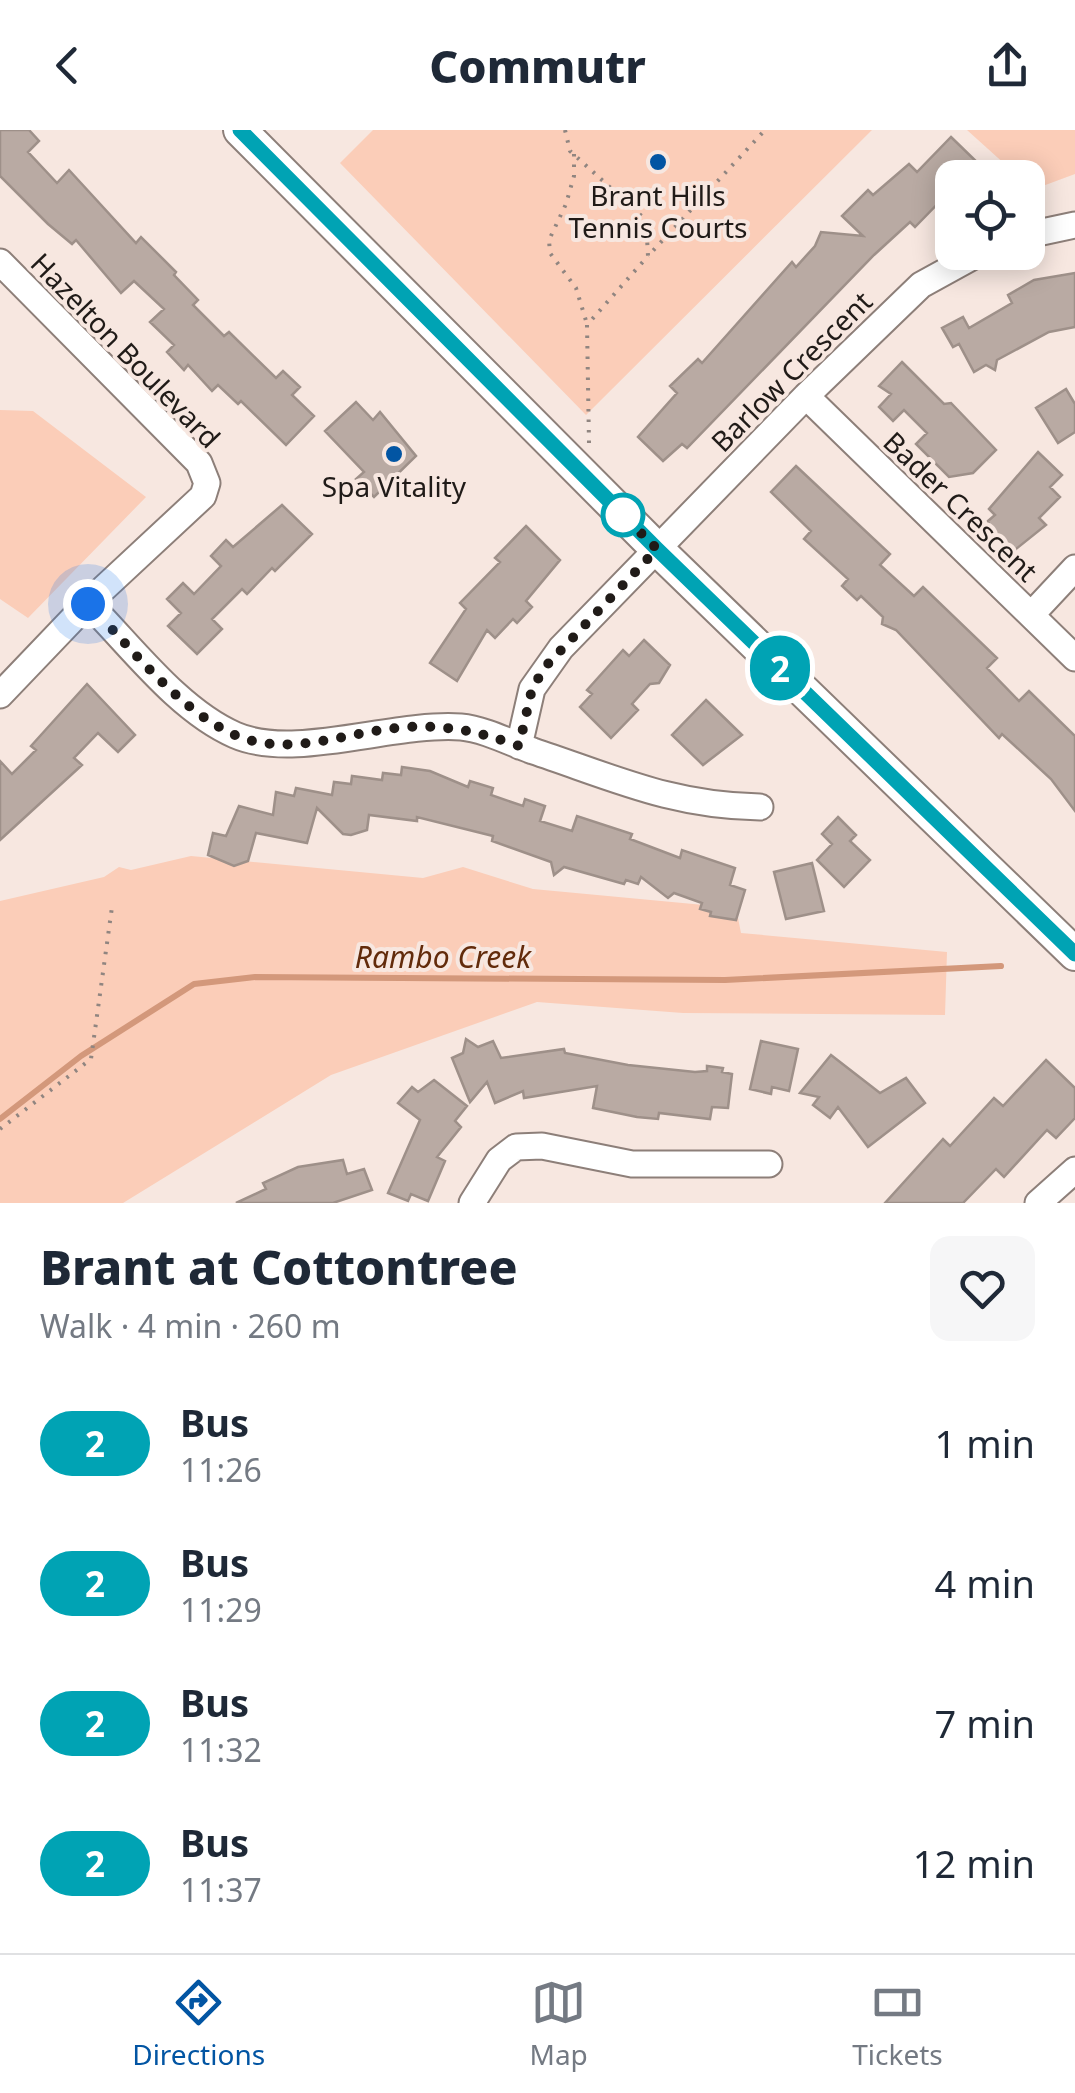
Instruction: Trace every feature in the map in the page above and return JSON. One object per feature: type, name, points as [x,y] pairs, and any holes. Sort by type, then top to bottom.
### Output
[{"type":"main road","points":[[240,130],[657,549],[1075,954]]},
{"type":"street","points":[[1045,231],[1075,225]]},
{"type":"street","name":"Hazelton Boulevard","points":[[0,262],[199,464],[208,483],[203,496],[0,694]]},
{"type":"street","name":"Barlow Crescent","points":[[519,746],[532,689],[545,667],[806,396],[921,286],[949,270]]},
{"type":"street","name":"Bader Crescent","points":[[806,396],[1075,658]]},
{"type":"street","points":[[1031,616],[1075,568]]},
{"type":"street","points":[[88,604],[177,693],[236,736],[270,744],[300,744],[405,727],[465,727],[703,806],[760,806]]},
{"type":"street","points":[[472,1203],[499,1160],[516,1147],[542,1146],[632,1164],[769,1164]]},
{"type":"street","points":[[1038,1203],[1075,1170]]},
{"type":"path","points":[[565,130],[574,154],[574,176],[566,204],[548,240],[550,252],[576,288],[587,325],[590,481]]},
{"type":"path","points":[[587,325],[765,130]]},
{"type":"path","points":[[574,154],[646,220],[648,256]]},
{"type":"path","points":[[0,1129],[91,1059],[112,907]]},
{"type":"shaded area","points":[[373,130],[872,130],[586,415],[340,163]]},
{"type":"shaded area","points":[[967,130],[1075,130],[1075,174],[1045,185],[1045,160],[1000,160]]},
{"type":"shaded area","points":[[0,410],[33,411],[146,497],[28,618],[0,599]]},
{"type":"shaded area","points":[[191,856],[423,878],[463,867],[533,889],[736,908],[741,933],[947,952],[945,1015],[683,1013],[537,1002],[331,1075],[123,1203],[0,1203],[0,901],[104,877],[119,867],[131,870]]},
{"type":"building","points":[[0,130],[29,130],[39,141],[28,152],[57,183],[69,170],[136,243],[141,237],[176,272],[174,275],[198,300],[193,305],[224,336],[229,332],[276,378],[283,371],[300,387],[292,395],[314,416],[286,445],[241,401],[238,404],[218,385],[212,391],[188,365],[184,370],[167,352],[174,345],[150,322],[164,309],[134,281],[121,293],[76,240],[72,244],[48,224],[0,176]]},
{"type":"building","points":[[951,137],[975,160],[935,160],[935,206],[915,227],[910,222],[874,255],[687,448],[682,444],[663,461],[638,437],[677,393],[670,386],[698,359],[702,363],[792,262],[796,267],[815,246],[821,232],[863,236],[842,216],[868,190],[873,195],[909,164],[917,172]]},
{"type":"building","points":[[1075,273],[1075,327],[1049,332],[997,360],[995,370],[986,365],[974,372],[959,344],[953,347],[942,328],[963,317],[969,328],[1012,303],[1008,295],[1034,280]]},
{"type":"building","points":[[902,362],[944,404],[951,403],[996,450],[973,473],[949,477],[916,444],[927,433],[904,410],[893,421],[879,407],[891,394],[879,386]]},
{"type":"building","points":[[1066,389],[1075,404],[1075,432],[1058,443],[1036,408]]},
{"type":"building","points":[[356,402],[373,420],[380,412],[416,456],[374,497],[356,479],[364,472],[325,431]]},
{"type":"building","points":[[1038,452],[1062,475],[1050,487],[1060,497],[1039,518],[1046,525],[1011,553],[992,534],[988,521],[995,515],[989,509]]},
{"type":"building","points":[[796,466],[890,554],[880,565],[914,596],[923,587],[997,658],[987,668],[1019,701],[1029,691],[1075,736],[1075,811],[1051,779],[1002,734],[999,738],[896,630],[882,624],[883,617],[861,596],[857,600],[842,586],[848,579],[804,539],[811,531],[771,492]]},
{"type":"building","points":[[282,505],[312,534],[275,571],[272,568],[247,594],[242,589],[212,619],[222,629],[197,654],[168,626],[181,613],[167,599],[183,583],[194,594],[221,566],[211,556],[226,540],[233,547]]},
{"type":"building","points":[[526,526],[560,560],[526,601],[532,607],[517,623],[513,619],[495,638],[487,630],[457,681],[430,663],[466,609],[460,603],[500,562],[495,558]]},
{"type":"building","points":[[644,640],[670,665],[659,683],[650,684],[632,704],[638,710],[611,738],[580,707],[592,694],[587,690],[623,650],[629,656]]},
{"type":"building","points":[[87,684],[135,735],[118,752],[98,733],[74,758],[82,765],[0,840],[0,761],[12,774],[36,750],[31,746]]},
{"type":"building","points":[[706,700],[742,735],[703,765],[672,735]]},
{"type":"building","points":[[402,767],[430,771],[468,787],[470,781],[493,788],[491,795],[523,806],[525,799],[545,806],[540,821],[572,831],[577,816],[632,834],[630,839],[680,858],[682,850],[735,868],[730,885],[745,890],[736,920],[710,916],[711,912],[700,909],[702,903],[674,893],[668,898],[641,877],[638,884],[626,880],[624,884],[564,867],[554,875],[551,862],[492,841],[493,836],[417,817],[417,821],[369,815],[367,830],[351,835],[343,834],[317,808],[307,843],[256,833],[248,861],[234,866],[208,855],[213,833],[226,836],[239,806],[273,815],[276,792],[294,796],[296,788],[332,795],[334,782],[351,784],[352,776],[382,780],[383,773],[401,775]]},
{"type":"building","points":[[838,817],[856,835],[850,841],[870,860],[844,887],[817,860],[832,844],[822,834]]},
{"type":"building","points":[[812,863],[824,911],[786,919],[774,872]]},
{"type":"building","points":[[466,1039],[478,1047],[493,1041],[501,1058],[564,1049],[565,1053],[628,1065],[695,1072],[707,1071],[707,1066],[723,1068],[722,1072],[732,1074],[728,1108],[712,1107],[710,1119],[659,1113],[658,1119],[637,1117],[593,1108],[597,1086],[524,1098],[523,1091],[495,1103],[487,1082],[470,1102],[452,1058],[463,1053]]},
{"type":"building","points":[[761,1041],[798,1049],[789,1091],[772,1087],[771,1094],[750,1089]]},
{"type":"building","points":[[831,1055],[880,1093],[906,1078],[925,1103],[868,1147],[838,1107],[830,1118],[813,1105],[819,1097],[800,1093]]},
{"type":"building","points":[[1046,1060],[1075,1088],[1075,1118],[1056,1138],[1047,1130],[1004,1177],[996,1169],[963,1203],[885,1203],[943,1139],[950,1146],[994,1098],[1003,1106]]},
{"type":"building","points":[[434,1080],[467,1106],[455,1121],[461,1127],[437,1157],[445,1161],[428,1201],[411,1194],[408,1201],[388,1193],[420,1120],[398,1103],[412,1087],[418,1092]]},
{"type":"building","points":[[343,1160],[347,1174],[364,1169],[372,1190],[333,1203],[236,1203],[266,1189],[263,1183],[298,1167]]},
{"type":"waterway","name":"Rambo Creek","points":[[0,1119],[81,1056],[194,984],[255,977],[725,980],[1001,966]]},
{"type":"bus line","name":"2","points":[[240,130],[657,549],[1075,954]]},
{"type":"place","name":"Brant Hills Tennis Courts","points":[[658,162]]},
{"type":"place","name":"Spa Vitality","points":[[394,454]]},
{"type":"route","points":[[88,604],[177,693],[236,736],[270,744],[300,744],[405,727],[465,727],[519,746],[525,710],[545,667],[657,549],[612,504],[623,515]]}]
